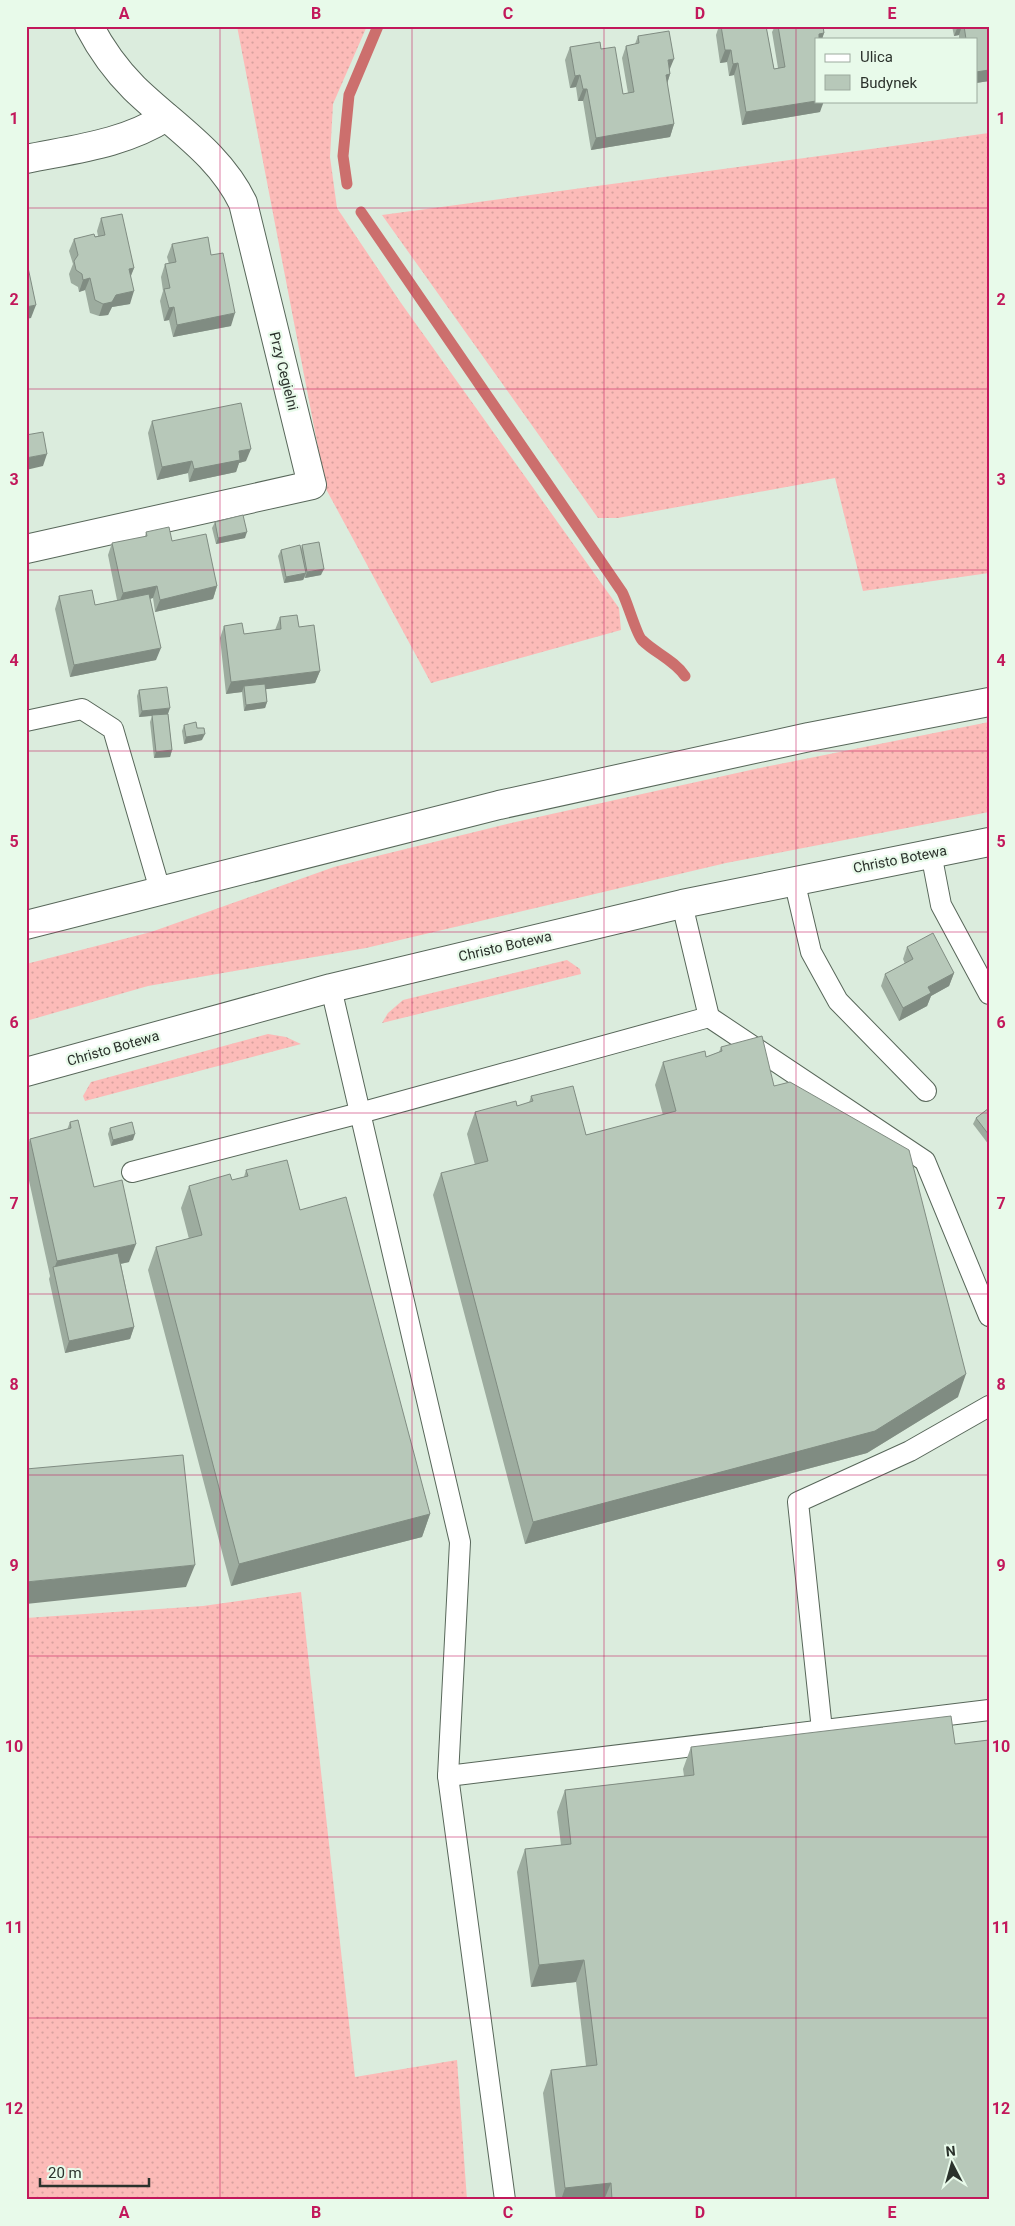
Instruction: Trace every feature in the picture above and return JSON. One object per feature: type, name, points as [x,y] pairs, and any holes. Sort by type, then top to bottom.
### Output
[{"type":"main road","name":"Przy Cegielni","points":[[26,549],[312,485],[243,203],[234,185],[203,147],[133,87],[111,62],[89,26]]},
{"type":"main road","points":[[26,159],[112,142],[138,132],[166,117]]},
{"type":"main road","points":[[26,925],[499,805],[809,737],[989,702]]},
{"type":"main road","name":"Christo Botewa","points":[[26,1072],[331,988],[682,904],[931,852],[989,842]]},
{"type":"lane","points":[[26,721],[82,710],[113,729],[160,890]]},
{"type":"lane","points":[[931,852],[941,905],[989,994]]},
{"type":"lane","points":[[794,880],[811,952],[838,1000],[926,1091]]},
{"type":"lane","points":[[682,904],[710,1017],[925,1161],[989,1316]]},
{"type":"lane","points":[[331,988],[460,1542],[448,1776],[505,2200]]},
{"type":"lane","points":[[132,1172],[360,1113],[710,1017]]},
{"type":"lane","points":[[822,1730],[798,1502],[910,1451],[989,1406]]},
{"type":"lane","points":[[448,1776],[989,1710]]},
{"type":"shaded area","points":[[237,26],[367,26],[333,104],[330,157],[337,208],[401,303],[619,608],[621,630],[431,683],[326,489]]},
{"type":"shaded area","points":[[989,133],[989,573],[863,591],[835,478],[618,518],[598,518],[382,215]]},
{"type":"shaded area","points":[[989,722],[989,812],[726,863],[366,948],[148,986],[26,1021],[26,964],[151,932],[334,867],[511,823],[755,769]]},
{"type":"shaded area","points":[[567,960],[580,969],[581,974],[382,1023],[388,1013],[403,1000]]},
{"type":"shaded area","points":[[268,1034],[286,1037],[301,1044],[85,1101],[83,1096],[91,1082]]},
{"type":"shaded area","points":[[301,1592],[355,2077],[457,2060],[467,2200],[26,2200],[26,1618],[203,1606]]},
{"type":"building","points":[[721,26],[766,26],[774,69],[785,67],[778,26],[823,26],[824,33],[819,34],[819,38],[815,38],[815,101],[746,112],[738,63],[733,64],[731,50],[725,50]]},
{"type":"building","points":[[964,26],[989,26],[989,70],[978,72],[978,38],[966,38]]},
{"type":"building","points":[[669,31],[674,59],[668,60],[670,74],[666,75],[674,124],[596,138],[587,89],[583,89],[580,75],[575,76],[570,47],[600,42],[601,49],[615,47],[623,94],[634,92],[626,46],[639,43],[638,36]]},
{"type":"building","points":[[122,214],[134,268],[129,269],[134,291],[116,295],[112,302],[103,304],[95,300],[90,278],[83,280],[82,274],[76,270],[74,261],[78,255],[74,239],[94,234],[95,237],[105,235],[101,218]]},
{"type":"building","points":[[208,237],[211,255],[223,253],[235,313],[177,325],[174,307],[169,308],[164,289],[170,288],[165,264],[176,262],[172,244]]},
{"type":"building","points":[[26,258],[36,305],[26,307]]},
{"type":"building","points":[[241,403],[251,449],[239,451],[240,460],[194,469],[192,461],[162,467],[152,421]]},
{"type":"building","points":[[43,432],[47,454],[26,458],[26,435]]},
{"type":"building","points":[[243,515],[247,532],[218,538],[215,522]]},
{"type":"building","points":[[169,527],[172,541],[206,534],[217,586],[160,600],[157,586],[123,593],[112,543],[147,536],[146,532]]},
{"type":"building","points":[[319,542],[324,569],[307,572],[302,545]]},
{"type":"building","points":[[300,545],[306,573],[286,577],[281,550]]},
{"type":"building","points":[[92,590],[95,605],[149,594],[161,648],[74,665],[59,596]]},
{"type":"building","points":[[297,615],[299,627],[314,625],[320,671],[231,682],[224,626],[242,623],[244,634],[281,629],[280,617]]},
{"type":"building","points":[[265,684],[267,702],[246,705],[244,686]]},
{"type":"building","points":[[167,687],[170,708],[142,711],[139,690]]},
{"type":"building","points":[[168,714],[172,750],[156,752],[152,715]]},
{"type":"building","points":[[196,722],[197,728],[204,728],[205,734],[186,737],[184,725]]},
{"type":"building","points":[[933,933],[954,973],[928,987],[931,993],[903,1008],[885,974],[913,959],[907,947]]},
{"type":"building","points":[[762,1036],[774,1086],[790,1082],[909,1150],[966,1374],[875,1431],[533,1522],[441,1173],[488,1161],[475,1112],[516,1101],[517,1106],[533,1101],[531,1096],[573,1086],[586,1135],[676,1111],[663,1062],[705,1051],[706,1057],[722,1051],[721,1047]]},
{"type":"building","points":[[989,1108],[989,1135],[976,1118]]},
{"type":"building","points":[[78,1120],[94,1187],[122,1180],[136,1244],[57,1261],[30,1139],[71,1128],[70,1122]]},
{"type":"building","points":[[132,1122],[135,1134],[113,1140],[110,1128]]},
{"type":"building","points":[[287,1160],[300,1210],[346,1197],[430,1514],[239,1564],[156,1247],[202,1235],[189,1186],[230,1174],[232,1180],[248,1176],[246,1170]]},
{"type":"building","points":[[118,1253],[134,1327],[69,1341],[53,1267]]},
{"type":"building","points":[[183,1455],[195,1565],[26,1582],[26,1469]]},
{"type":"building","points":[[951,1716],[955,1744],[989,1740],[989,2200],[612,2200],[611,2183],[565,2188],[551,2070],[597,2065],[584,1960],[539,1965],[525,1849],[571,1844],[565,1790],[694,1775],[691,1747]]},
{"type":"waterway","points":[[347,184],[343,156],[349,95],[378,26]]},
{"type":"waterway","points":[[361,212],[622,592],[642,640],[681,670],[685,676]]}]
